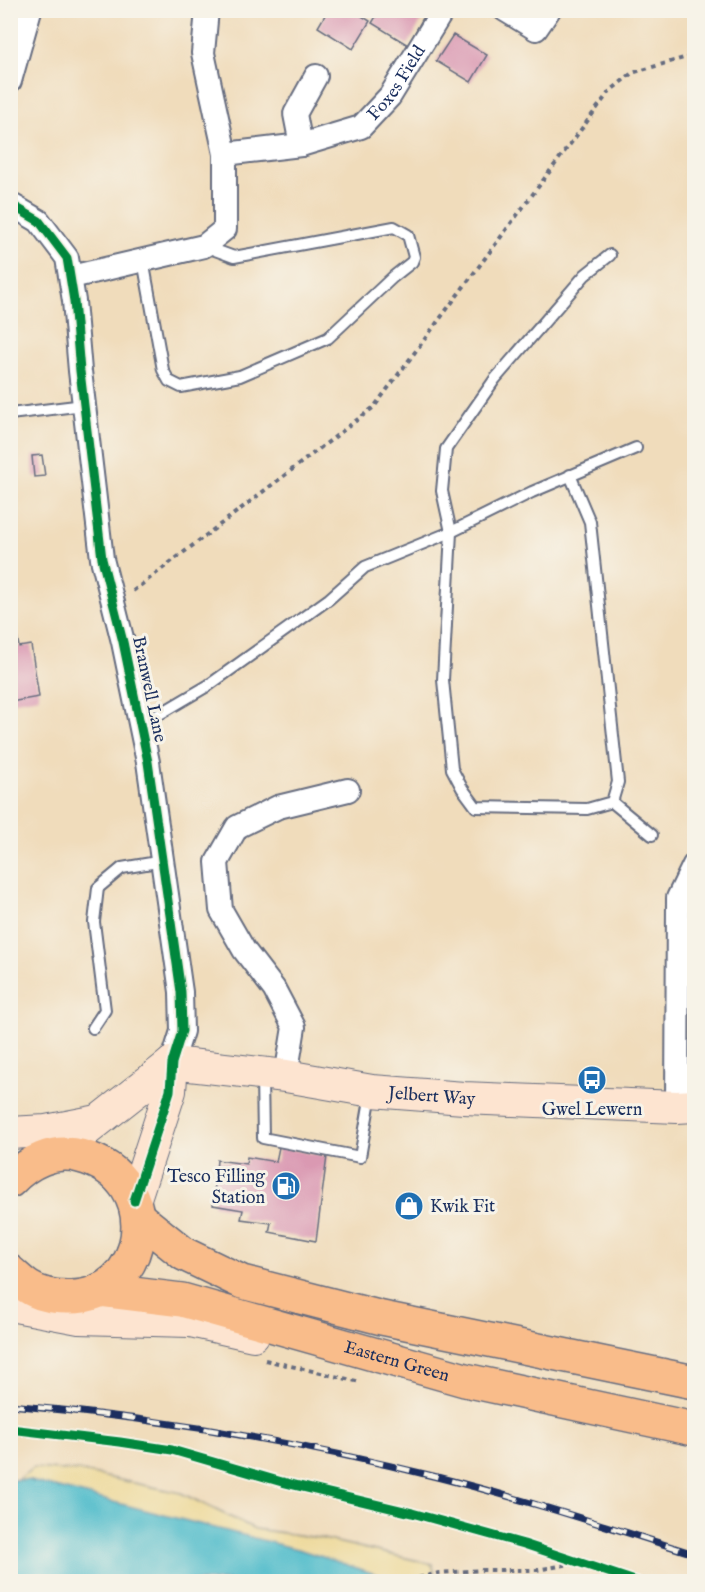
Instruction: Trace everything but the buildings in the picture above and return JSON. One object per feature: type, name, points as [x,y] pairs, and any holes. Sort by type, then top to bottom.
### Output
[{"type":"highway","name":"Eastern Green","points":[[55,1155],[75,1154],[111,1169],[125,1184],[136,1209],[184,1254],[242,1282],[382,1318],[694,1382]]},
{"type":"highway","points":[[13,1174],[36,1161],[55,1155]]},
{"type":"highway","points":[[15,1288],[52,1297],[77,1298],[100,1290],[118,1277],[131,1260],[138,1239],[136,1209]]},
{"type":"highway","name":"Eastern Green","points":[[100,1290],[182,1300],[465,1380],[694,1429]]},
{"type":"street","points":[[10,81],[30,10]]},
{"type":"street","points":[[71,277],[204,246],[225,229],[225,154],[203,53],[207,10]]},
{"type":"street","name":"Foxes Field","points":[[225,154],[301,145],[361,127],[390,96],[443,10]]},
{"type":"street","points":[[506,10],[536,29],[549,10]]},
{"type":"street","points":[[301,145],[295,114],[316,76]]},
{"type":"street","name":"Branwell Lane","points":[[10,204],[39,221],[67,258],[102,558],[141,725],[164,861],[181,992],[182,1031],[172,1063],[170,1091],[136,1209]]},
{"type":"street","points":[[274,1075],[294,1027],[274,989],[244,950],[221,910],[217,862],[237,827],[278,807],[348,790]]},
{"type":"street","points":[[686,1107],[678,898],[694,865]]},
{"type":"street","points":[[55,1155],[172,1063]]},
{"type":"street","name":"Jelbert Way","points":[[172,1063],[274,1075],[372,1091],[464,1098],[686,1107]]},
{"type":"street","points":[[10,1133],[46,1131],[100,1120]]},
{"type":"street","points":[[15,1288],[79,1318],[190,1321],[465,1380]]},
{"type":"lane","points":[[143,260],[163,370],[169,381],[182,387],[240,376],[328,338],[412,262],[414,257],[408,235],[394,227],[234,257],[204,246]]},
{"type":"lane","points":[[610,255],[585,275],[495,379],[446,449],[442,491],[451,532],[443,680],[452,769],[462,788],[476,807],[587,809],[612,802]]},
{"type":"lane","points":[[10,414],[84,405]]},
{"type":"lane","points":[[141,725],[209,685],[329,599],[365,567],[451,532],[532,492],[636,448]]},
{"type":"lane","points":[[570,476],[590,522],[618,782],[612,802]]},
{"type":"lane","points":[[612,802],[652,835]]},
{"type":"lane","points":[[93,1028],[105,1010],[94,922],[98,888],[122,868],[164,861]]},
{"type":"lane","points":[[274,1075],[263,1138],[360,1157],[372,1091]]},
{"type":"path","points":[[114,606],[374,407],[609,92],[632,73],[694,55]]},
{"type":"path","points":[[259,1359],[361,1383]]},
{"type":"path","points":[[556,1555],[587,1566]]},
{"type":"path","points":[[401,1581],[439,1573],[536,1570],[577,1563]]},
{"type":"sand","points":[[33,1468],[78,1471],[181,1493],[255,1529],[319,1538],[432,1564],[437,1581],[11,1581],[10,1480],[17,1480]]},
{"type":"water","points":[[10,1480],[27,1480],[301,1550],[397,1581],[11,1581]]},
{"type":"railway","points":[[10,1405],[118,1416],[225,1432],[384,1464],[502,1495],[694,1554]]},
{"type":"cycle path","points":[[10,204],[39,221],[67,258],[74,301],[102,559],[123,642],[148,762],[181,992],[182,1031],[172,1063],[170,1091],[134,1201]]},
{"type":"cycle path","points":[[10,1429],[172,1450],[282,1482],[412,1513],[524,1544],[638,1582]]},
{"type":"place","name":"Gwel Lewern","points":[[592,1080]]},
{"type":"place","name":"Tesco Filling Station","points":[[286,1186]]},
{"type":"place","name":"Kwik Fit","points":[[409,1206]]}]
